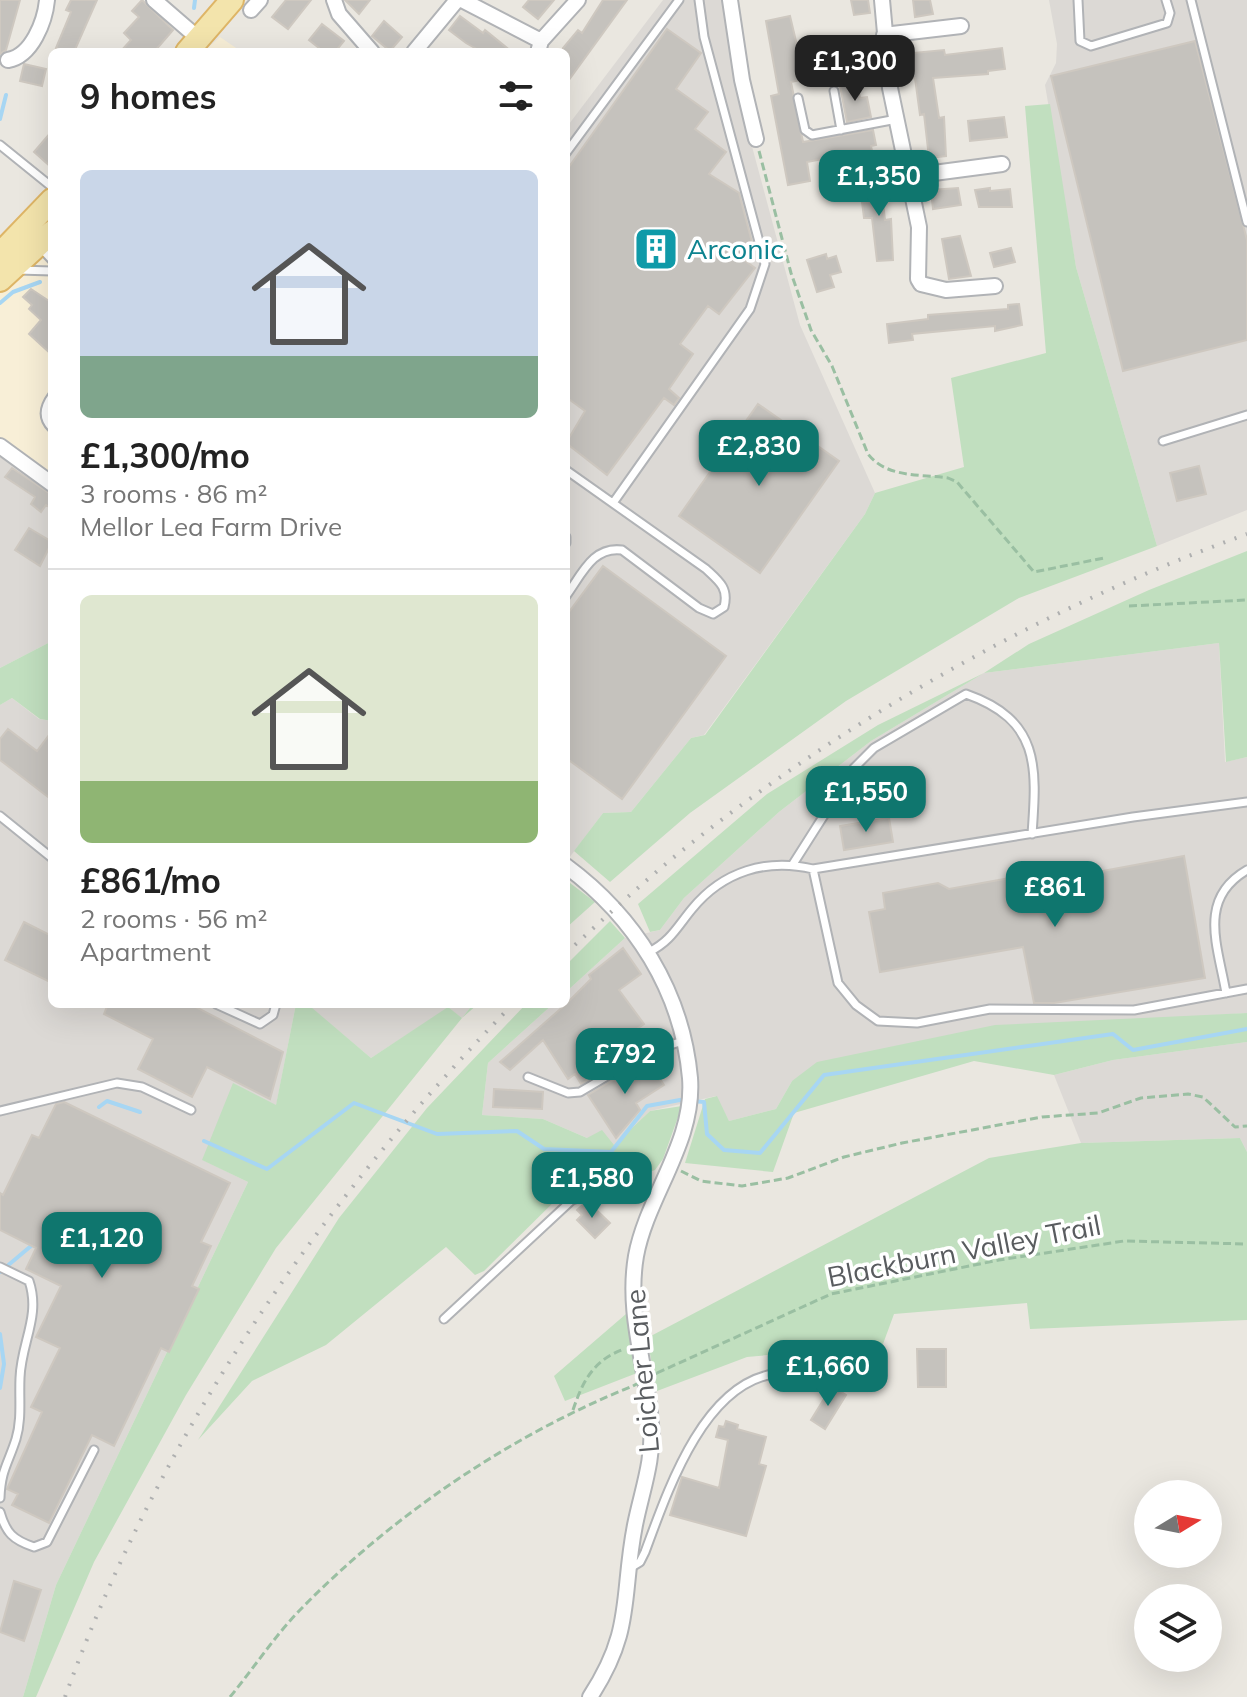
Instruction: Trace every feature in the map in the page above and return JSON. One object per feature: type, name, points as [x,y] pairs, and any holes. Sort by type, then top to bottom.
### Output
[{"type":"main road","points":[[192,45],[248,3]]},
{"type":"main road","points":[[3,268],[43,236],[48,216]]},
{"type":"street","points":[[8,60],[26,50],[38,31],[47,0]]},
{"type":"street","points":[[154,0],[192,45]]},
{"type":"street","points":[[334,0],[339,14],[369,48]]},
{"type":"street","points":[[418,48],[460,0],[539,46],[578,0]]},
{"type":"street","points":[[730,0],[742,80],[756,139]]},
{"type":"street","points":[[882,0],[897,119],[919,227],[917,274],[921,284],[946,290],[995,286]]},
{"type":"street","points":[[884,35],[961,26]]},
{"type":"street","points":[[911,176],[1002,164]]},
{"type":"street","points":[[0,446],[48,481]]},
{"type":"street","name":"Loicher Lane","points":[[570,869],[595,887],[649,952],[666,986],[683,1041],[690,1092],[688,1109],[670,1166],[657,1194],[636,1259],[633,1310],[652,1439],[630,1568],[626,1617],[619,1645],[590,1697]]},
{"type":"lane","points":[[570,148],[679,0]]},
{"type":"lane","points":[[613,503],[750,309],[763,279],[765,264],[756,221],[719,93],[699,0]]},
{"type":"lane","points":[[1078,0],[1077,35],[1080,41],[1091,46],[1167,23],[1170,13],[1166,0]]},
{"type":"lane","points":[[1191,0],[1247,222]]},
{"type":"lane","points":[[834,91],[841,130]]},
{"type":"lane","points":[[798,98],[809,134],[897,119]]},
{"type":"lane","points":[[0,145],[48,184]]},
{"type":"lane","points":[[3,268],[48,271]]},
{"type":"lane","points":[[48,405],[45,411],[48,424]]},
{"type":"lane","points":[[1163,441],[1247,415]]},
{"type":"lane","points":[[570,473],[723,584],[727,596],[724,607],[713,614],[699,608],[622,550],[608,548],[599,552],[570,591]]},
{"type":"lane","points":[[793,864],[854,768],[874,748],[966,694],[988,702],[1013,721],[1032,755],[1037,773],[1032,834]]},
{"type":"lane","points":[[649,952],[666,944],[699,901],[720,885],[745,870],[765,864],[793,864],[813,869],[1247,802]]},
{"type":"lane","points":[[0,816],[48,855]]},
{"type":"lane","points":[[813,869],[838,983],[856,1005],[878,1021],[917,1023],[990,1009],[1134,1010],[1247,989]]},
{"type":"lane","points":[[1226,993],[1213,920],[1217,898],[1247,870]]},
{"type":"lane","points":[[225,1008],[260,1024],[273,1015],[275,1008]]},
{"type":"lane","points":[[528,1077],[568,1093],[580,1092],[648,1052],[683,1041]]},
{"type":"lane","points":[[0,1111],[117,1083],[142,1087],[191,1110]]},
{"type":"lane","points":[[444,1319],[572,1200],[603,1188],[657,1194]]},
{"type":"lane","points":[[0,1267],[22,1274],[29,1281],[34,1297],[34,1317],[20,1375],[21,1418],[16,1440],[1,1473],[0,1498]]},
{"type":"lane","points":[[630,1568],[640,1562],[645,1552],[682,1461],[718,1407],[735,1389],[751,1380],[797,1372],[878,1383]]},
{"type":"lane","points":[[0,1512],[6,1531],[17,1541],[34,1547],[47,1542],[94,1450]]},
{"type":"path","points":[[756,139],[791,273],[811,330],[832,366],[868,454],[877,465],[896,472],[948,478],[957,482],[1034,572],[1104,558]]},
{"type":"path","points":[[1129,606],[1247,600]]},
{"type":"path","points":[[670,1166],[701,1181],[742,1186],[788,1178],[844,1157],[902,1143],[1042,1117],[1098,1113],[1141,1098],[1188,1094],[1203,1097],[1235,1127],[1247,1126]]},
{"type":"path","name":"Blackburn Valley Trail","points":[[573,1410],[633,1386],[831,1294],[999,1260],[1124,1241],[1247,1244]]},
{"type":"path","points":[[230,1697],[299,1611],[380,1539],[479,1466],[573,1410],[580,1389],[595,1365],[637,1345]]},
{"type":"shaded area","points":[[663,0],[722,0],[739,98],[800,325],[875,493],[865,514],[704,735],[691,738],[631,812],[603,813],[570,857],[570,123]]},
{"type":"shaded area","points":[[1049,0],[1247,0],[1247,510],[1157,546],[1076,267],[1045,85],[1056,63],[1057,44]]},
{"type":"shaded area","points":[[220,37],[236,48],[208,48]]},
{"type":"shaded area","points":[[48,190],[48,490],[0,457],[0,236]]},
{"type":"shaded area","points":[[0,457],[48,490],[48,643],[0,668]]},
{"type":"shaded area","points":[[1219,643],[1225,762],[1247,757],[1247,1013],[1188,1017],[792,1081],[776,1109],[729,1121],[716,1096],[650,1111],[614,1145],[587,1138],[543,1119],[482,1115],[488,1063],[549,1008],[570,1008],[570,988],[625,938],[660,930],[684,898],[779,812],[871,741],[984,673]]},
{"type":"shaded area","points":[[12,698],[39,719],[48,720],[48,1008],[295,1008],[276,1106],[203,1160],[248,1182],[56,1585],[23,1697],[0,1697],[0,705]]},
{"type":"shaded area","points":[[311,1008],[448,1008],[371,1058]]},
{"type":"shaded area","points":[[448,1008],[470,1008],[462,1018]]},
{"type":"shaded area","points":[[1247,1042],[1247,1152],[1240,1138],[1081,1143],[1054,1075],[1113,1060]]},
{"type":"green space","points":[[1050,104],[1076,267],[1157,546],[1019,598],[846,701],[690,813],[610,882],[574,851],[603,813],[631,812],[691,738],[705,735],[865,514],[875,493],[964,467],[951,378],[1046,353],[1025,106]]},
{"type":"green space","points":[[1247,551],[1247,757],[1226,762],[1219,643],[984,673],[1029,644],[1149,590]]},
{"type":"green space","points":[[48,643],[48,720],[40,719],[12,698],[0,705],[0,668]]},
{"type":"green space","points":[[984,673],[871,741],[779,812],[684,898],[660,930],[650,932],[638,904],[767,794],[878,725]]},
{"type":"green space","points":[[570,883],[595,902],[570,924]]},
{"type":"green space","points":[[610,921],[625,938],[570,988],[570,961]]},
{"type":"green space","points":[[295,1008],[312,1008],[371,1058],[446,1008],[462,1018],[276,1248],[186,1395],[94,1562],[36,1697],[23,1697],[56,1585],[248,1182],[202,1160],[233,1083],[276,1105]]},
{"type":"green space","points":[[522,1008],[549,1008],[488,1063],[482,1115],[543,1119],[587,1138],[602,1130],[614,1145],[650,1111],[682,1106],[663,1159],[655,1170],[626,1181],[599,1178],[567,1189],[484,1271],[475,1275],[446,1247],[326,1345],[252,1381],[198,1440],[339,1218],[427,1108]]},
{"type":"green space","points":[[1247,1013],[1247,1042],[1113,1060],[1054,1075],[974,1061],[794,1113],[773,1172],[685,1163],[705,1099],[717,1096],[729,1121],[776,1109],[792,1081],[817,1062],[995,1025]]},
{"type":"green space","points":[[1240,1138],[1247,1152],[1247,1320],[1030,1329],[1027,1303],[894,1314],[883,1344],[747,1357],[657,1391],[647,1338],[989,1158],[1081,1143]]},
{"type":"green space","points":[[626,1314],[637,1373],[565,1401],[554,1376]]},
{"type":"building","points":[[0,0],[20,0],[6,50],[0,54]]},
{"type":"building","points":[[71,0],[97,0],[76,48],[56,48],[71,12],[66,10]]},
{"type":"building","points":[[142,0],[173,30],[157,48],[124,48],[131,40],[124,33],[139,17],[132,11]]},
{"type":"building","points":[[286,0],[311,0],[288,29],[272,17]]},
{"type":"building","points":[[345,0],[370,0],[359,14]]},
{"type":"building","points":[[529,0],[554,0],[538,19],[523,7]]},
{"type":"building","points":[[603,0],[627,0],[570,78],[570,48],[563,48],[578,30],[582,33]]},
{"type":"building","points":[[851,0],[868,0],[870,13],[854,15]]},
{"type":"building","points":[[913,0],[930,0],[933,14],[915,17]]},
{"type":"building","points":[[460,16],[483,33],[485,30],[507,48],[475,48],[449,30]]},
{"type":"building","points":[[790,16],[805,79],[791,82],[803,142],[873,130],[876,145],[871,146],[875,166],[858,169],[854,153],[807,162],[810,181],[788,185],[771,96],[779,94],[766,21]]},
{"type":"building","points":[[384,21],[402,37],[393,48],[386,48],[372,36]]},
{"type":"building","points":[[322,24],[344,41],[338,48],[319,48],[309,40]]},
{"type":"building","name":"Arconic","points":[[667,29],[701,53],[676,89],[708,112],[695,129],[726,152],[709,174],[739,193],[752,242],[740,257],[755,268],[719,314],[708,306],[680,344],[693,354],[669,389],[679,398],[674,405],[664,398],[607,475],[570,446],[570,436],[585,411],[570,400],[570,165]]},
{"type":"building","points":[[1195,41],[1247,240],[1247,340],[1123,371],[1051,76]]},
{"type":"building","points":[[1002,48],[1005,69],[988,71],[988,74],[933,78],[939,118],[944,117],[946,156],[929,158],[924,114],[920,115],[915,78],[907,79],[904,54],[944,50],[945,55]]},
{"type":"building","points":[[24,64],[46,69],[42,86],[20,81]]},
{"type":"building","points":[[857,82],[860,98],[867,97],[871,117],[847,122],[840,86]]},
{"type":"building","points":[[1004,117],[1007,137],[970,141],[968,121]]},
{"type":"building","points":[[48,136],[48,164],[34,152]]},
{"type":"building","points":[[884,173],[886,192],[882,193],[885,220],[891,219],[893,260],[877,261],[872,218],[864,218],[862,202],[871,201],[867,175]]},
{"type":"building","points":[[958,188],[961,205],[933,209],[931,190]]},
{"type":"building","points":[[990,188],[990,191],[1010,189],[1012,207],[979,207],[975,190]]},
{"type":"building","points":[[960,236],[971,276],[949,279],[942,239]]},
{"type":"building","points":[[1011,248],[1015,262],[994,267],[990,253]]},
{"type":"building","points":[[826,254],[827,259],[836,256],[841,272],[830,275],[834,287],[817,292],[807,260]]},
{"type":"building","points":[[31,289],[48,300],[48,351],[29,334],[41,320],[29,309],[32,305],[23,297]]},
{"type":"building","points":[[1019,304],[1022,325],[995,331],[995,326],[912,334],[913,340],[889,343],[887,324],[928,319],[928,315],[1008,309],[1008,305]]},
{"type":"building","points":[[758,404],[839,461],[760,573],[679,516]]},
{"type":"building","points":[[1199,466],[1206,494],[1177,501],[1170,473]]},
{"type":"building","points":[[12,468],[48,492],[48,506],[41,512],[31,504],[35,497],[5,477]]},
{"type":"building","points":[[29,528],[48,540],[48,550],[40,566],[15,550]]},
{"type":"building","points":[[603,566],[726,656],[622,799],[570,761],[570,611]]},
{"type":"building","points":[[8,729],[37,751],[48,736],[48,797],[0,760],[0,739]]},
{"type":"building","points":[[889,818],[893,842],[844,850],[840,826]]},
{"type":"building","points":[[1184,856],[1205,978],[1054,1003],[1034,1003],[1023,947],[880,972],[869,912],[885,909],[883,893],[938,883],[949,889],[1010,878],[1011,888]]},
{"type":"building","points":[[24,922],[48,934],[48,981],[5,960]]},
{"type":"building","points":[[623,948],[641,974],[619,990],[644,1024],[631,1033],[640,1049],[581,1084],[575,1074],[568,1079],[543,1040],[510,1070],[500,1062],[561,1008],[570,1008],[570,1000],[591,979],[589,975]]},
{"type":"building","points":[[106,1008],[198,1008],[283,1052],[270,1099],[207,1067],[192,1097],[138,1069],[153,1039],[104,1014]]},
{"type":"building","points":[[647,1060],[664,1085],[636,1103],[640,1110],[616,1138],[588,1095]]},
{"type":"building","points":[[494,1089],[543,1092],[542,1109],[493,1107]]},
{"type":"building","points":[[64,1102],[230,1183],[201,1242],[211,1246],[192,1286],[199,1289],[169,1352],[161,1348],[114,1446],[92,1435],[49,1523],[12,1505],[18,1494],[7,1489],[42,1412],[31,1407],[60,1348],[36,1337],[61,1286],[26,1269],[36,1248],[0,1230],[0,1193],[3,1195],[32,1135],[39,1138],[56,1104]]},
{"type":"building","points":[[587,1201],[610,1223],[595,1238],[577,1220],[582,1215],[577,1210]]},
{"type":"building","points":[[917,1349],[946,1349],[946,1387],[918,1387]]},
{"type":"building","points":[[833,1353],[847,1353],[846,1368],[833,1368]]},
{"type":"building","points":[[832,1386],[846,1395],[825,1429],[811,1420]]},
{"type":"building","points":[[726,1421],[738,1425],[737,1429],[766,1437],[759,1464],[766,1466],[746,1536],[670,1515],[682,1477],[719,1488],[728,1440],[716,1437],[719,1426],[724,1427]]},
{"type":"building","points":[[14,1581],[41,1590],[24,1641],[0,1632]]},
{"type":"waterway","points":[[194,8],[195,0]]},
{"type":"waterway","points":[[0,119],[6,95]]},
{"type":"waterway","points":[[0,303],[13,292],[40,282]]},
{"type":"waterway","points":[[204,1141],[267,1169],[354,1103],[437,1134],[517,1131],[544,1149],[611,1152],[647,1106],[680,1100],[704,1102],[707,1134],[724,1150],[760,1153],[824,1075],[1113,1034],[1133,1050],[1247,1029]]},
{"type":"waterway","points":[[99,1107],[107,1101],[140,1112]]},
{"type":"waterway","points":[[0,1272],[31,1246]]},
{"type":"waterway","points":[[0,1334],[4,1364],[0,1388]]},
{"type":"railway","points":[[570,949],[689,845],[819,751],[886,708],[956,667],[1099,594],[1247,534]]},
{"type":"railway","points":[[65,1697],[103,1600],[148,1506],[197,1415],[252,1327],[311,1241],[375,1159],[442,1080],[509,1008]]},
{"type":"place","name":"Arconic","points":[[656,249]]}]
